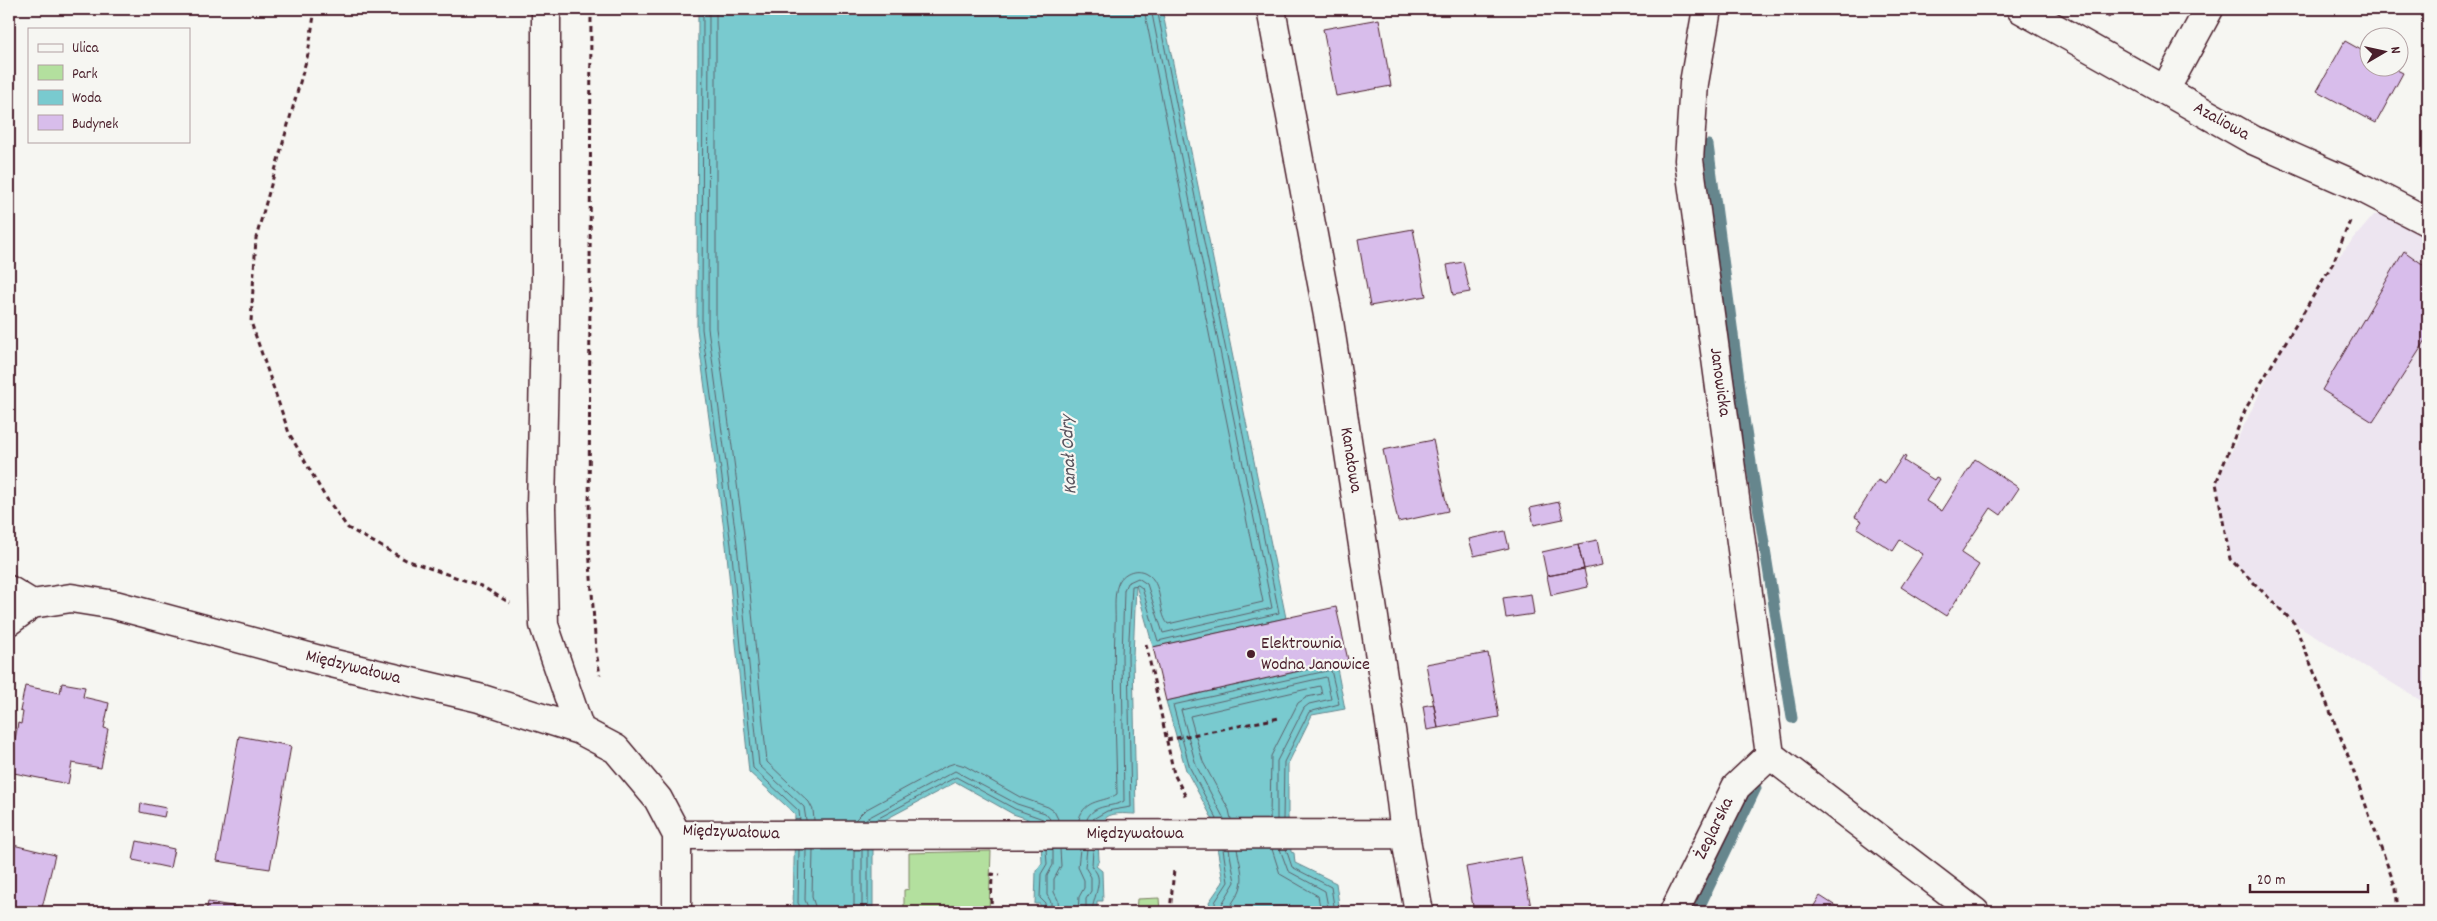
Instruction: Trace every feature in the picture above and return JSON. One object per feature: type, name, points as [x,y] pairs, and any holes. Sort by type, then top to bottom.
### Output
[{"type":"street","points":[[546,9],[546,274],[541,508],[544,624],[580,730]]},
{"type":"street","name":"Kanałowa","points":[[1271,9],[1329,320],[1398,776],[1405,834],[1420,912]]},
{"type":"street","name":"Janowicka","points":[[1707,9],[1694,83],[1689,160],[1770,755]]},
{"type":"street","name":"Azaliowa","points":[[2021,9],[2253,140],[2364,189],[2428,222]]},
{"type":"street","points":[[2165,90],[2210,9]]},
{"type":"street","points":[[9,590],[32,604]]},
{"type":"street","name":"Międzywałowa","points":[[9,621],[32,604],[71,598],[115,605],[327,662],[479,698],[580,730],[616,748],[658,799],[676,835],[1405,834]]},
{"type":"street","points":[[1770,755],[1975,912]]},
{"type":"street","name":"Żeglarska","points":[[1674,912],[1736,787],[1770,755]]},
{"type":"street","points":[[676,835],[677,912]]},
{"type":"path","points":[[315,9],[308,54],[255,247],[251,322],[290,433],[324,495],[348,528],[406,560],[481,586],[544,624]]},
{"type":"path","points":[[591,9],[589,548],[600,673]]},
{"type":"path","points":[[2364,189],[2333,263],[2246,408],[2216,483],[2230,559],[2294,623],[2347,753],[2396,889],[2398,912]]},
{"type":"path","points":[[1146,644],[1174,774],[1189,803]]},
{"type":"path","points":[[1153,676],[1160,675]]},
{"type":"path","points":[[1167,740],[1279,718]]},
{"type":"path","points":[[1170,912],[1178,834]]},
{"type":"path","points":[[991,912],[992,874],[1000,875]]},
{"type":"shaded area","points":[[2428,209],[2428,705],[2294,623],[2230,559],[2216,483],[2283,345],[2333,263],[2374,215]]},
{"type":"green space","points":[[991,851],[989,912],[904,912],[904,890],[909,889],[909,853]]},
{"type":"green space","points":[[1159,898],[1160,912],[1136,912],[1137,899]]},
{"type":"water","name":"Kanał Odry","points":[[698,9],[1162,9],[1286,618],[1153,647],[1136,585],[1133,656],[1136,814],[1113,814],[1103,821],[1097,822],[1099,860],[1096,866],[1102,871],[1103,901],[1097,901],[1097,912],[1040,912],[1040,904],[1035,904],[1036,871],[1042,863],[1040,823],[1013,814],[956,782],[873,826],[873,912],[798,912],[798,910],[793,910],[795,814],[749,772],[726,545],[697,329]]},
{"type":"water","points":[[1336,663],[1345,709],[1312,715],[1288,764],[1288,817],[1291,852],[1294,853],[1295,863],[1336,883],[1340,912],[1212,912],[1209,902],[1223,882],[1212,818],[1186,770],[1166,701]]},
{"type":"building","points":[[2095,9],[2115,9],[2109,18]]},
{"type":"building","points":[[1379,19],[1391,86],[1336,96],[1323,29]]},
{"type":"building","points":[[2345,41],[2360,49],[2360,78],[2400,78],[2376,123],[2317,91]]},
{"type":"building","points":[[1413,229],[1426,296],[1370,306],[1358,239]]},
{"type":"building","points":[[2404,251],[2428,268],[2428,337],[2373,422],[2322,390]]},
{"type":"building","points":[[1463,262],[1470,292],[1453,295],[1447,265]]},
{"type":"building","points":[[1433,440],[1448,511],[1398,522],[1383,450]]},
{"type":"building","points":[[1903,456],[1906,457],[1904,461],[1934,480],[1936,477],[1940,479],[1926,501],[1942,511],[1975,459],[2019,488],[2001,515],[1991,508],[1961,553],[1979,565],[1946,616],[1901,587],[1923,554],[1900,540],[1893,551],[1857,528],[1862,521],[1855,517],[1878,480],[1885,484]]},
{"type":"building","points":[[1559,502],[1563,519],[1534,525],[1530,508]]},
{"type":"building","points":[[1505,531],[1509,548],[1474,556],[1469,539]]},
{"type":"building","points":[[1597,540],[1602,565],[1584,569],[1578,544]]},
{"type":"building","points":[[1578,544],[1584,569],[1547,576],[1542,552]]},
{"type":"building","points":[[1584,569],[1588,587],[1551,595],[1547,576]]},
{"type":"building","points":[[1531,594],[1534,614],[1506,618],[1503,598]]},
{"type":"building","name":"Elektrownia Wodna Janowice","points":[[1336,607],[1348,660],[1166,701],[1153,647]]},
{"type":"building","points":[[1488,653],[1499,717],[1438,728],[1426,664]]},
{"type":"building","points":[[62,683],[85,687],[83,697],[109,703],[104,728],[108,729],[101,768],[72,763],[68,784],[9,772],[18,723],[21,724],[23,712],[20,711],[25,686],[60,693]]},
{"type":"building","points":[[1434,704],[1438,728],[1427,730],[1423,706]]},
{"type":"building","points":[[239,736],[291,746],[270,869],[217,861]]},
{"type":"building","points":[[141,803],[166,808],[164,817],[140,812]]},
{"type":"building","points":[[137,841],[174,849],[170,868],[133,860]]},
{"type":"building","points":[[9,844],[55,855],[41,912],[9,912]]},
{"type":"building","points":[[1521,857],[1532,912],[1474,912],[1466,867]]},
{"type":"building","points":[[1820,896],[1845,912],[1810,912]]},
{"type":"building","points":[[208,902],[243,908],[242,912],[206,912]]},
{"type":"waterway","points":[[1708,145],[1745,425],[1792,718]]},
{"type":"waterway","points":[[1697,912],[1756,788]]},
{"type":"place","name":"Elektrownia Wodna Janowice","points":[[1251,654]]}]
